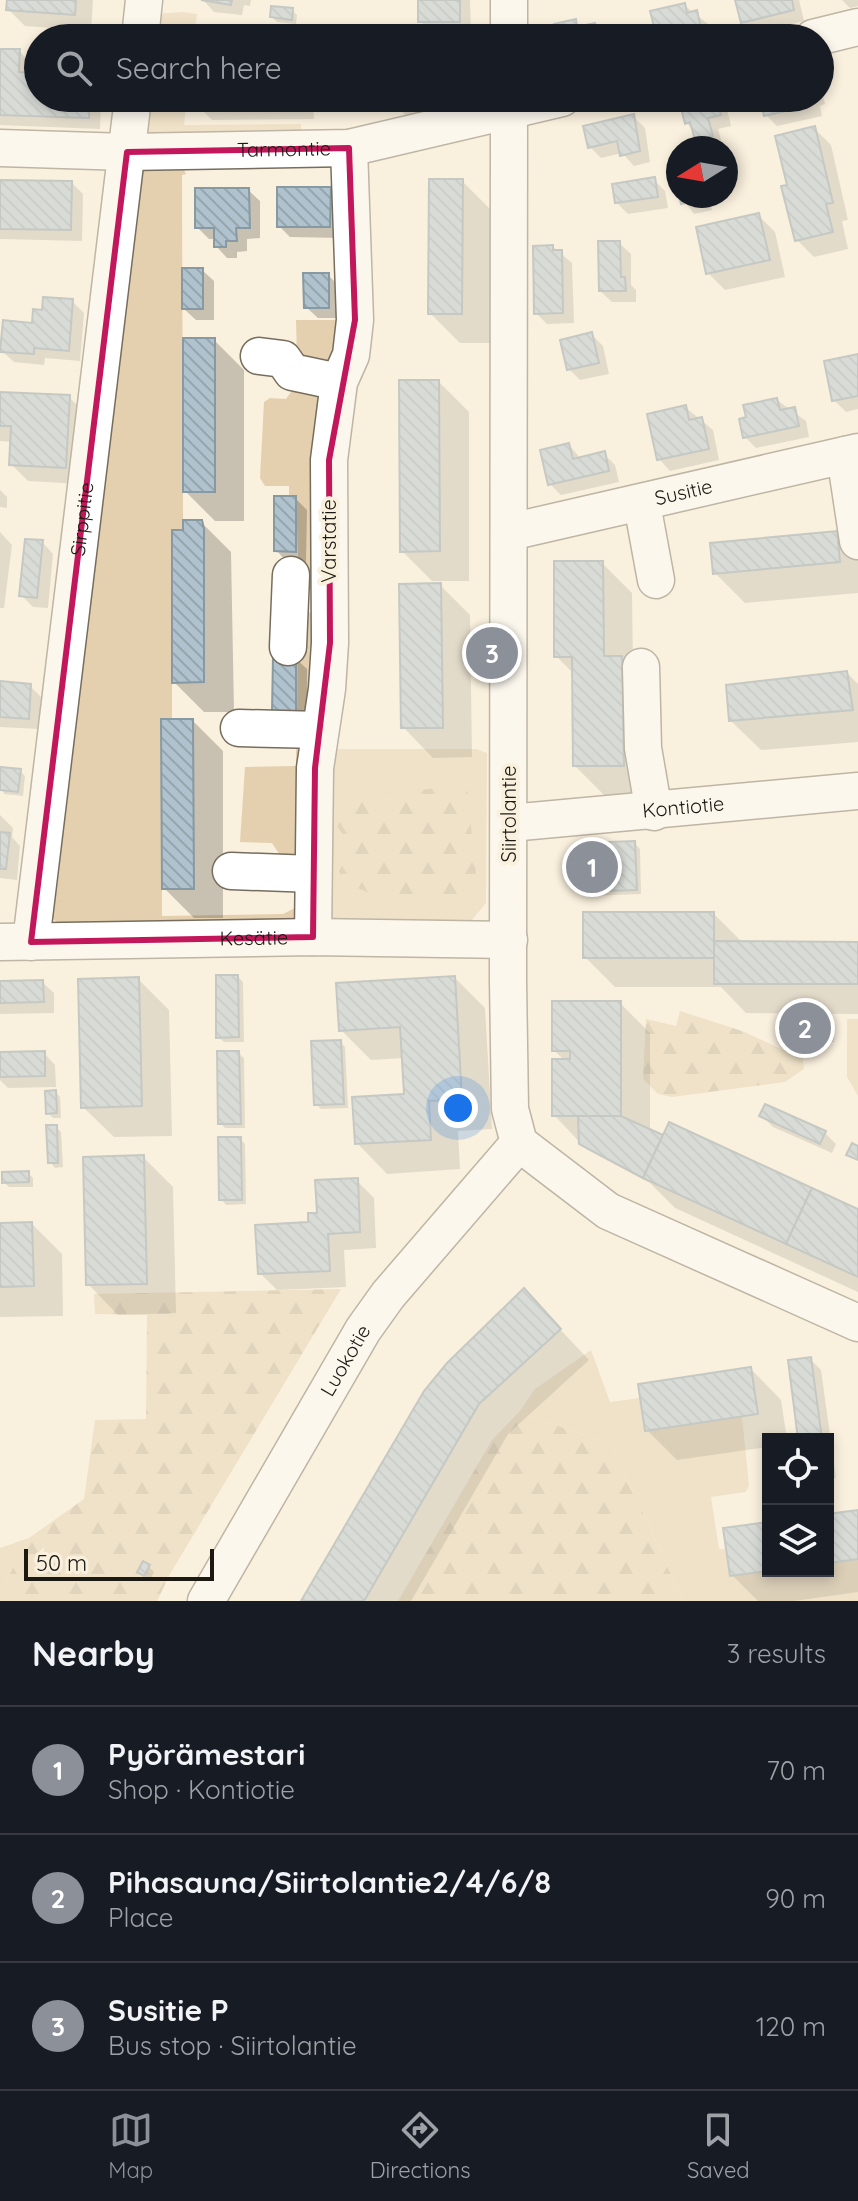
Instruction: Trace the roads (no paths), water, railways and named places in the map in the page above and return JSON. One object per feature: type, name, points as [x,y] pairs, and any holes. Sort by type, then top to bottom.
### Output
[{"type":"street","points":[[141,24],[144,0]]},
{"type":"street","points":[[509,0],[509,24]]},
{"type":"street","points":[[834,33],[858,27]]},
{"type":"street","name":"Sirppitie","points":[[15,942],[131,112]]},
{"type":"street","name":"Tarmontie","points":[[0,148],[127,152],[349,148],[483,112]]},
{"type":"street","name":"Siirtolantie","points":[[509,112],[510,1109],[519,1143]]},
{"type":"street","name":"Varstatie","points":[[313,937],[315,768],[327,689],[329,460],[339,382],[351,355],[355,320],[349,148]]},
{"type":"street","points":[[259,356],[283,359],[292,372],[339,382]]},
{"type":"street","points":[[852,454],[858,541]]},
{"type":"street","name":"Susitie","points":[[510,532],[852,454]]},
{"type":"street","points":[[642,504],[656,580]]},
{"type":"street","points":[[288,647],[290,588],[329,603]]},
{"type":"street","points":[[641,667],[643,748],[654,812]]},
{"type":"street","points":[[239,728],[320,730]]},
{"type":"street","name":"Kontiotie","points":[[510,823],[858,791]]},
{"type":"street","points":[[231,871],[313,874]]},
{"type":"street","name":"Kesätie","points":[[15,942],[313,937],[509,940]]},
{"type":"street","points":[[519,1143],[608,1211],[858,1323]]},
{"type":"street","name":"Luokotie","points":[[206,1601],[363,1330],[388,1295],[519,1143]]},
{"type":"place","name":"Susitie P","points":[[492,653]]},
{"type":"place","name":"Pyörämestari","points":[[592,867]]},
{"type":"place","name":"Pihasauna/Siirtolantie2/4/6/8","points":[[805,1028]]}]
